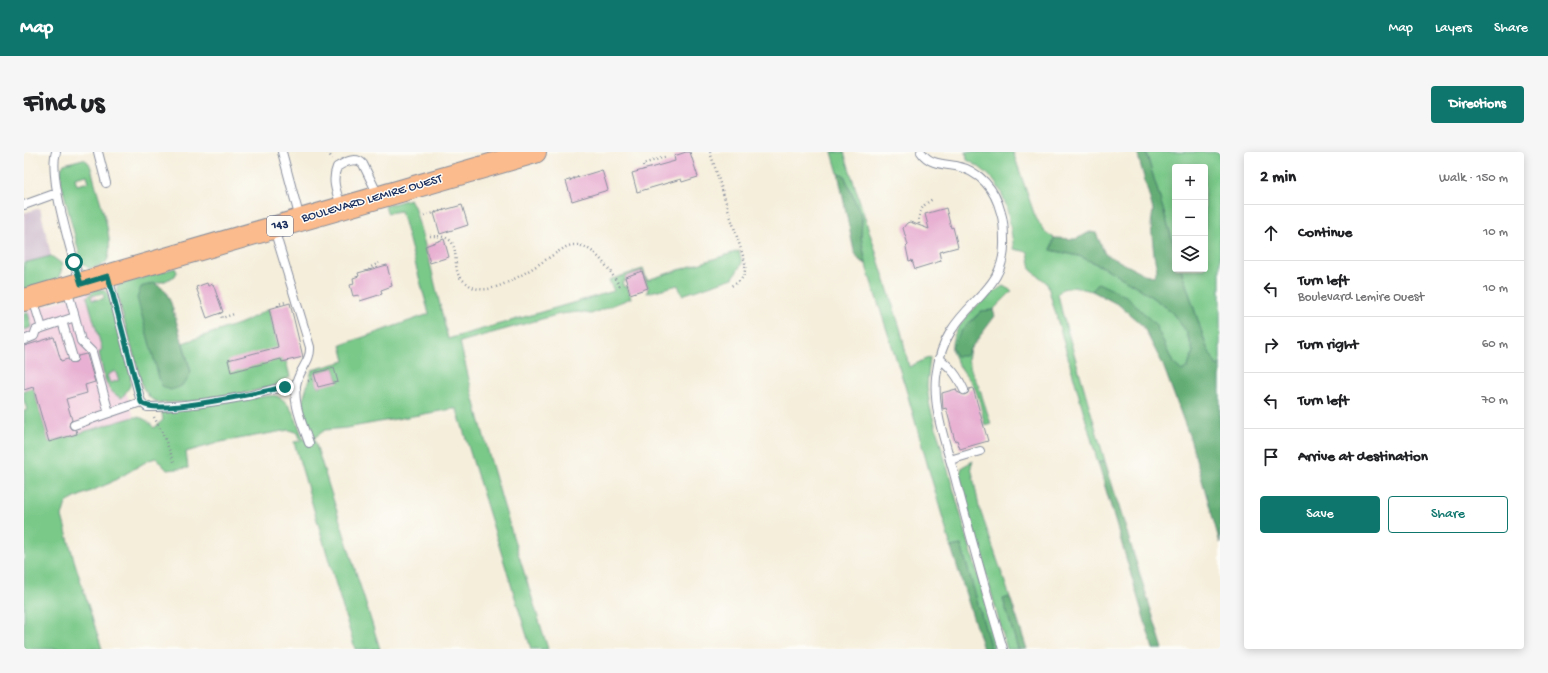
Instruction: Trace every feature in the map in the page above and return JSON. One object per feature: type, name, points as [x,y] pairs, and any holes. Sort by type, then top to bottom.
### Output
[{"type":"main road","name":"BOULEVARD LEMIRE OUEST","points":[[29,299],[529,153]]},
{"type":"lane","points":[[56,152],[54,166],[57,193],[74,286],[75,317],[82,342],[92,352],[108,413]]},
{"type":"lane","points":[[98,152],[106,183]]},
{"type":"lane","points":[[282,152],[300,220]]},
{"type":"lane","points":[[921,152],[925,158],[936,163],[966,169],[976,174],[987,183],[1001,213],[1004,232],[1002,265],[996,278],[951,331],[944,343],[939,358],[936,377],[936,402],[972,544],[1003,649]]},
{"type":"lane","points":[[342,208],[333,181],[334,174],[337,167],[354,159],[360,160],[363,164],[379,197]]},
{"type":"lane","points":[[24,205],[57,193]]},
{"type":"lane","points":[[274,228],[310,347],[309,358],[300,373],[296,389],[297,406],[309,444]]},
{"type":"lane","points":[[108,276],[141,402],[147,407],[197,404],[248,396],[285,387],[296,389]]},
{"type":"lane","points":[[29,299],[42,328]]},
{"type":"lane","points":[[24,340],[34,336],[36,330],[75,317]]},
{"type":"lane","points":[[62,321],[73,358]]},
{"type":"lane","points":[[939,358],[953,369],[964,390]]},
{"type":"lane","points":[[74,424],[141,402]]},
{"type":"lane","points":[[950,460],[980,451]]},
{"type":"path","points":[[710,152],[745,262],[745,275],[740,281],[732,286]]},
{"type":"path","points":[[644,170],[643,164],[665,157]]},
{"type":"path","points":[[570,180],[581,176]]},
{"type":"path","points":[[920,224],[918,217],[920,209],[933,199]]},
{"type":"path","points":[[424,216],[447,209]]},
{"type":"path","points":[[430,236],[446,237],[452,241],[454,245],[455,264],[459,276],[466,283],[475,288],[488,289],[498,286],[518,276],[566,247],[573,245],[579,245],[593,252],[605,264],[620,286],[623,284]]},
{"type":"path","points":[[369,270],[371,267],[379,263]]},
{"type":"path","points":[[220,313],[222,318],[234,314]]},
{"type":"path","points":[[151,407],[155,420],[162,432],[175,464]]},
{"type":"shaded area","points":[[40,208],[51,256],[24,263],[24,213]]},
{"type":"shaded area","points":[[94,290],[134,417],[38,445],[24,400],[24,312]]},
{"type":"green space","points":[[832,152],[844,152],[901,331],[909,367],[930,357],[927,386],[930,407],[999,649],[991,649],[961,545],[951,547],[905,386],[867,269],[861,237],[862,218],[844,175],[838,173]]},
{"type":"green space","points":[[966,152],[1013,152],[1035,216],[1044,231],[1054,238],[1051,250],[1079,256],[1107,269],[1139,288],[1170,310],[1186,331],[1193,351],[1188,367],[1182,371],[1173,364],[1155,324],[1098,283],[1092,291],[1075,287],[1062,289],[1058,294],[1105,461],[1098,463],[1047,283],[1031,270],[1028,252],[1014,249],[1007,209],[1003,197],[991,177],[981,168],[967,160]]},
{"type":"green space","points":[[1137,152],[1146,152],[1172,239],[1172,272],[1182,272],[1207,348],[1217,366],[1220,364],[1220,543],[1190,438],[1163,365],[1143,326],[1119,305],[1092,291],[1098,283],[1126,296],[1155,324],[1173,363],[1182,371],[1188,367],[1193,351],[1186,331],[1170,310],[1139,288],[1107,269],[1079,256],[1051,250],[1054,238],[1076,239],[1090,232],[1096,233],[1105,254],[1144,274],[1154,276],[1157,270],[1151,225],[1153,210]]},
{"type":"green space","points":[[1146,152],[1220,152],[1220,364],[1217,367],[1207,348],[1182,272],[1208,272],[1208,164],[1172,164],[1172,239]]},
{"type":"green space","points":[[83,159],[88,162],[106,220],[109,241],[108,258],[105,263],[94,268],[88,268],[83,263],[80,256],[61,182],[61,169],[64,164]],"holes":[[[87,175],[89,182],[77,185],[75,178]]]},
{"type":"green space","points":[[838,173],[844,175],[862,218],[861,237],[866,264],[859,260],[854,251]]},
{"type":"green space","points":[[410,199],[414,206],[430,263],[448,339],[614,291],[609,280],[643,269],[647,280],[739,251],[742,263],[733,278],[682,295],[678,285],[647,293],[648,288],[642,271],[625,277],[626,281],[622,282],[624,287],[628,286],[631,298],[591,314],[578,312],[560,314],[460,342],[490,458],[548,649],[531,649],[457,409],[452,409],[346,428],[325,430],[314,438],[380,649],[355,649],[294,442],[301,441],[298,433],[289,430],[221,442],[186,452],[188,468],[167,470],[156,458],[149,460],[110,483],[66,503],[62,516],[102,649],[24,649],[24,411],[27,410],[24,400],[24,390],[33,387],[49,442],[134,417],[146,420],[154,428],[163,420],[162,413],[165,411],[267,396],[277,396],[283,399],[291,409],[304,440],[313,438],[302,403],[312,370],[345,361],[341,345],[429,314],[401,211],[387,213],[385,206]],"holes":[[[334,368],[338,381],[318,387],[314,373]]]},
{"type":"green space","points":[[51,256],[61,263],[62,269],[58,279],[24,289],[24,263]]},
{"type":"green space","points":[[175,268],[177,272],[175,276],[165,281],[141,287],[191,372],[183,343],[244,322],[269,309],[282,362],[286,361],[290,377],[274,386],[245,393],[185,402],[160,403],[150,398],[143,388],[117,295],[117,287],[121,284]]},
{"type":"green space","points":[[154,283],[165,290],[171,303],[191,372],[184,384],[178,388],[170,390],[161,385],[137,298],[141,287]]},
{"type":"green space","points":[[1003,286],[1012,291],[993,310],[981,311],[962,330],[965,356],[970,350],[968,359],[971,370],[979,387],[991,424],[985,426],[979,399],[975,389],[955,358],[952,345],[960,325],[968,315],[987,297]]},
{"type":"green space","points":[[101,289],[108,294],[131,377],[130,386],[122,398],[111,391],[103,373],[99,353],[102,349],[87,297],[94,290]],"holes":[[[102,293],[104,296],[103,299],[92,300],[91,296]],[[115,371],[119,380],[110,383],[107,375]]]},
{"type":"green space","points":[[993,310],[995,316],[965,356],[956,356],[952,347],[962,330],[982,311]]},
{"type":"green space","points":[[24,312],[28,313],[32,327],[24,330]]},
{"type":"green space","points":[[973,461],[971,466],[979,507],[1010,597],[1003,599],[1018,649],[1007,649],[959,477],[962,467]]},
{"type":"green space","points":[[1105,461],[1163,649],[1153,649],[1098,463]]},
{"type":"green space","points":[[961,545],[991,649],[983,649],[951,547]]},
{"type":"green space","points":[[1010,597],[1027,649],[1018,649],[1003,599]]},
{"type":"building","points":[[690,152],[698,177],[682,182],[681,179],[637,192],[632,173],[675,161],[674,156]]},
{"type":"building","points":[[602,170],[608,190],[572,201],[566,181]]},
{"type":"building","points":[[462,205],[468,225],[440,234],[434,213]]},
{"type":"building","points":[[946,208],[958,247],[939,252],[941,261],[915,269],[912,260],[909,261],[906,247],[908,245],[903,228],[910,222],[929,229],[925,214]]},
{"type":"building","points":[[444,239],[449,257],[430,263],[425,246]]},
{"type":"building","points":[[387,265],[392,286],[381,290],[382,294],[360,301],[359,295],[353,296],[350,285],[354,284],[353,278],[359,276],[358,273]]},
{"type":"building","points":[[642,271],[648,288],[630,294],[625,277]]},
{"type":"building","points":[[207,283],[208,286],[213,284],[223,312],[207,318],[196,287]]},
{"type":"building","points":[[290,303],[303,357],[282,362],[281,359],[231,372],[228,360],[278,347],[269,309]]},
{"type":"building","points":[[54,337],[61,361],[68,359],[70,362],[74,363],[77,361],[78,356],[87,355],[95,382],[85,385],[87,393],[66,399],[72,420],[69,426],[71,429],[76,430],[77,434],[49,442],[33,387],[24,390],[24,346]]},
{"type":"building","points":[[334,368],[338,382],[318,387],[314,373]]},
{"type":"building","points":[[973,388],[988,441],[960,449],[957,440],[955,441],[946,408],[943,409],[942,393],[956,389],[957,392],[964,395],[968,393],[969,389]]},
{"type":"route","points":[[74,262],[81,284],[108,276],[143,405],[147,407],[158,407],[197,404],[248,396],[285,387]]}]
